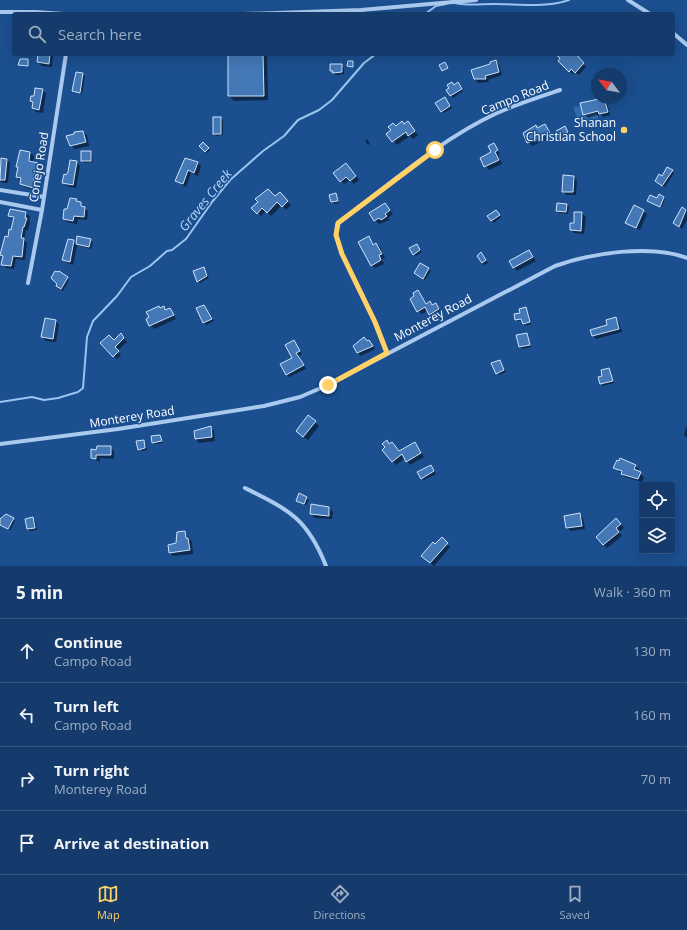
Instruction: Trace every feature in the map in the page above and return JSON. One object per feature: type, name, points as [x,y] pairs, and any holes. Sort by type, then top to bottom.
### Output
[{"type":"street","points":[[302,12],[361,10],[476,0]]},
{"type":"street","points":[[628,0],[647,12]]},
{"type":"street","points":[[0,12],[36,12]]},
{"type":"street","points":[[675,35],[687,45]]},
{"type":"street","name":"Conejo Road","points":[[28,283],[42,210],[66,56]]},
{"type":"street","name":"Campo Road","points":[[387,353],[375,322],[342,254],[336,235],[338,223],[435,150],[465,130],[497,113],[560,90]]},
{"type":"street","points":[[0,190],[44,197]]},
{"type":"street","points":[[0,202],[42,210]]},
{"type":"street","name":"Monterey Road","points":[[0,444],[95,432],[281,403],[312,392],[540,272],[568,261],[597,255],[660,251],[687,258]]},
{"type":"street","points":[[245,488],[280,506],[298,518],[313,536],[326,566]]},
{"type":"shaded area","points":[[581,106],[584,116],[597,112],[598,118],[596,124],[581,128],[573,107]]},
{"type":"building","points":[[38,56],[50,56],[49,64],[37,62]]},
{"type":"building","points":[[228,56],[263,56],[264,96],[228,96]]},
{"type":"building","points":[[558,56],[578,56],[584,63],[575,73],[571,69],[569,72],[558,61],[560,58]]},
{"type":"building","points":[[20,59],[28,59],[28,66],[18,65]]},
{"type":"building","points":[[496,60],[499,72],[485,76],[486,79],[474,79],[471,70],[490,64],[490,62]]},
{"type":"building","points":[[348,61],[353,61],[353,67],[347,66]]},
{"type":"building","points":[[445,62],[448,68],[442,71],[439,65]]},
{"type":"building","points":[[330,64],[342,64],[342,72],[332,73],[333,71],[330,71]]},
{"type":"building","points":[[76,72],[83,73],[80,93],[72,91]]},
{"type":"building","points":[[452,82],[454,85],[458,82],[462,89],[450,96],[446,90],[449,88],[447,85]]},
{"type":"building","points":[[35,88],[43,89],[39,110],[32,108],[33,102],[30,101],[31,96],[34,96]]},
{"type":"building","points":[[445,97],[450,106],[441,112],[435,103]]},
{"type":"building","points":[[591,101],[591,104],[606,104],[608,112],[599,114],[598,111],[583,115],[580,103]]},
{"type":"building","points":[[213,117],[221,117],[221,134],[213,134]]},
{"type":"building","points":[[402,121],[404,124],[408,121],[415,131],[408,136],[406,132],[392,142],[386,134],[391,130],[388,127],[393,123],[396,126]]},
{"type":"building","points":[[545,124],[550,133],[527,143],[523,133],[536,125],[537,128]]},
{"type":"building","points":[[565,126],[568,132],[559,137],[556,131]]},
{"type":"building","points":[[83,131],[86,142],[70,146],[66,136],[74,134],[74,132]]},
{"type":"building","points":[[203,142],[209,148],[205,152],[199,146]]},
{"type":"building","points":[[494,143],[498,150],[495,152],[499,160],[484,167],[480,158],[491,152],[488,146]]},
{"type":"building","points":[[20,150],[30,152],[29,161],[38,163],[37,170],[35,170],[33,188],[20,184],[21,178],[16,177],[18,167],[16,167]]},
{"type":"building","points":[[81,151],[91,151],[91,161],[81,161]]},
{"type":"building","points":[[1,158],[7,159],[5,180],[0,180]]},
{"type":"building","points":[[185,158],[198,162],[194,173],[188,170],[183,184],[175,181]]},
{"type":"building","points":[[70,160],[77,161],[73,185],[62,183],[64,174],[66,175],[68,172]]},
{"type":"building","points":[[346,163],[356,176],[350,181],[346,177],[340,182],[333,173]]},
{"type":"building","points":[[667,167],[673,170],[662,186],[655,181],[659,174],[662,176]]},
{"type":"building","points":[[563,175],[574,176],[573,192],[562,192]]},
{"type":"building","points":[[268,189],[275,196],[280,192],[288,201],[282,207],[277,202],[267,213],[262,208],[257,214],[251,208],[258,202],[255,199]]},
{"type":"building","points":[[336,193],[338,201],[331,202],[329,195]]},
{"type":"building","points":[[659,194],[664,197],[660,207],[647,201],[650,195],[657,198]]},
{"type":"building","points":[[70,198],[77,199],[76,201],[81,202],[81,206],[85,207],[84,217],[74,216],[73,221],[63,219],[64,209],[67,209]]},
{"type":"building","points":[[385,203],[390,210],[385,214],[387,216],[381,220],[379,218],[374,221],[369,213]]},
{"type":"building","points":[[557,203],[567,204],[566,212],[556,211]]},
{"type":"building","points":[[634,205],[644,210],[636,228],[625,223]]},
{"type":"building","points":[[682,207],[686,210],[679,227],[673,223]]},
{"type":"building","points":[[10,209],[26,212],[25,218],[27,218],[23,227],[21,238],[24,238],[22,257],[13,256],[11,266],[1,265],[3,256],[0,255],[5,236],[8,237],[9,229],[11,230],[14,217],[8,216]]},
{"type":"building","points":[[496,210],[500,215],[491,221],[487,216]]},
{"type":"building","points":[[574,212],[582,212],[581,231],[570,230],[570,223],[574,223]]},
{"type":"building","points":[[77,236],[91,239],[89,247],[76,244]]},
{"type":"building","points":[[369,236],[373,245],[376,243],[382,254],[379,255],[381,260],[371,266],[358,242]]},
{"type":"building","points":[[68,239],[74,240],[70,262],[62,260]]},
{"type":"building","points":[[417,244],[420,250],[413,255],[409,248]]},
{"type":"building","points":[[529,250],[533,257],[513,268],[509,261]]},
{"type":"building","points":[[481,252],[486,260],[482,263],[477,256]]},
{"type":"building","points":[[420,263],[429,268],[423,279],[414,273]]},
{"type":"building","points":[[204,267],[207,276],[197,282],[193,271]]},
{"type":"building","points":[[55,271],[59,271],[68,277],[61,289],[56,286],[57,284],[51,278]]},
{"type":"building","points":[[418,290],[426,304],[430,301],[432,305],[436,303],[439,309],[429,315],[425,307],[417,312],[410,299],[414,296],[413,293]]},
{"type":"building","points":[[204,305],[212,319],[203,323],[196,308]]},
{"type":"building","points":[[159,306],[160,308],[164,306],[165,310],[170,308],[174,315],[149,326],[146,319],[149,317],[146,312]]},
{"type":"building","points":[[526,307],[530,322],[523,324],[521,319],[515,320],[514,314],[520,313],[519,309]]},
{"type":"building","points":[[616,317],[619,329],[592,336],[590,330],[607,325],[606,320]]},
{"type":"building","points":[[45,318],[56,320],[53,339],[41,337]]},
{"type":"building","points":[[121,333],[124,338],[115,347],[119,351],[113,357],[100,343],[109,335],[114,340]]},
{"type":"building","points":[[527,333],[530,345],[519,347],[516,335]]},
{"type":"building","points":[[364,337],[367,341],[369,340],[373,346],[357,353],[353,346]]},
{"type":"building","points":[[294,340],[300,351],[296,353],[304,365],[286,375],[280,364],[292,358],[285,345]]},
{"type":"building","points":[[500,360],[504,370],[496,374],[491,363]]},
{"type":"building","points":[[609,368],[613,381],[600,384],[598,377],[602,376],[601,370]]},
{"type":"building","points":[[308,415],[316,421],[303,437],[296,431]]},
{"type":"building","points":[[211,426],[212,437],[195,439],[194,431]]},
{"type":"building","points":[[160,435],[162,441],[152,443],[151,436]]},
{"type":"building","points":[[144,440],[145,448],[138,450],[136,441]]},
{"type":"building","points":[[387,440],[389,444],[392,442],[399,451],[415,442],[421,453],[406,462],[402,454],[392,462],[382,450],[385,447],[382,444]]},
{"type":"building","points":[[97,446],[111,446],[111,455],[96,455],[96,459],[91,458],[91,449],[96,450]]},
{"type":"building","points":[[620,458],[636,465],[634,469],[641,472],[638,479],[621,474],[622,471],[613,468],[617,460],[619,461]]},
{"type":"building","points":[[431,465],[434,471],[421,479],[417,472]]},
{"type":"building","points":[[299,493],[307,497],[304,504],[296,501]]},
{"type":"building","points":[[311,504],[329,507],[329,516],[310,514]]},
{"type":"building","points":[[580,513],[582,526],[566,528],[564,516]]},
{"type":"building","points":[[6,514],[14,518],[8,529],[0,525],[0,519]]},
{"type":"building","points":[[33,517],[35,528],[27,529],[25,519]]},
{"type":"building","points":[[616,518],[621,524],[616,528],[619,532],[603,545],[596,537]]},
{"type":"building","points":[[185,531],[190,550],[169,553],[168,545],[176,543],[177,532]]},
{"type":"building","points":[[442,537],[448,543],[430,563],[421,556],[433,542],[435,544]]},
{"type":"waterway","name":"Graves Creek","points":[[455,3],[470,5],[542,5],[569,0]]},
{"type":"waterway","name":"Graves Creek","points":[[428,12],[436,6],[446,4]]},
{"type":"waterway","name":"Graves Creek","points":[[0,402],[32,397],[44,400],[58,398],[78,392],[83,388],[87,337],[93,321],[117,296],[131,277],[150,266],[167,251],[172,250],[186,239],[212,202],[230,180],[263,151],[284,136],[298,120],[319,110],[332,100],[364,63],[373,56]]},
{"type":"place","name":"Shanan Christian School","points":[[624,130]]},
{"type":"route","points":[[328,385],[387,353],[375,322],[342,254],[336,235],[338,223],[435,150]]}]
